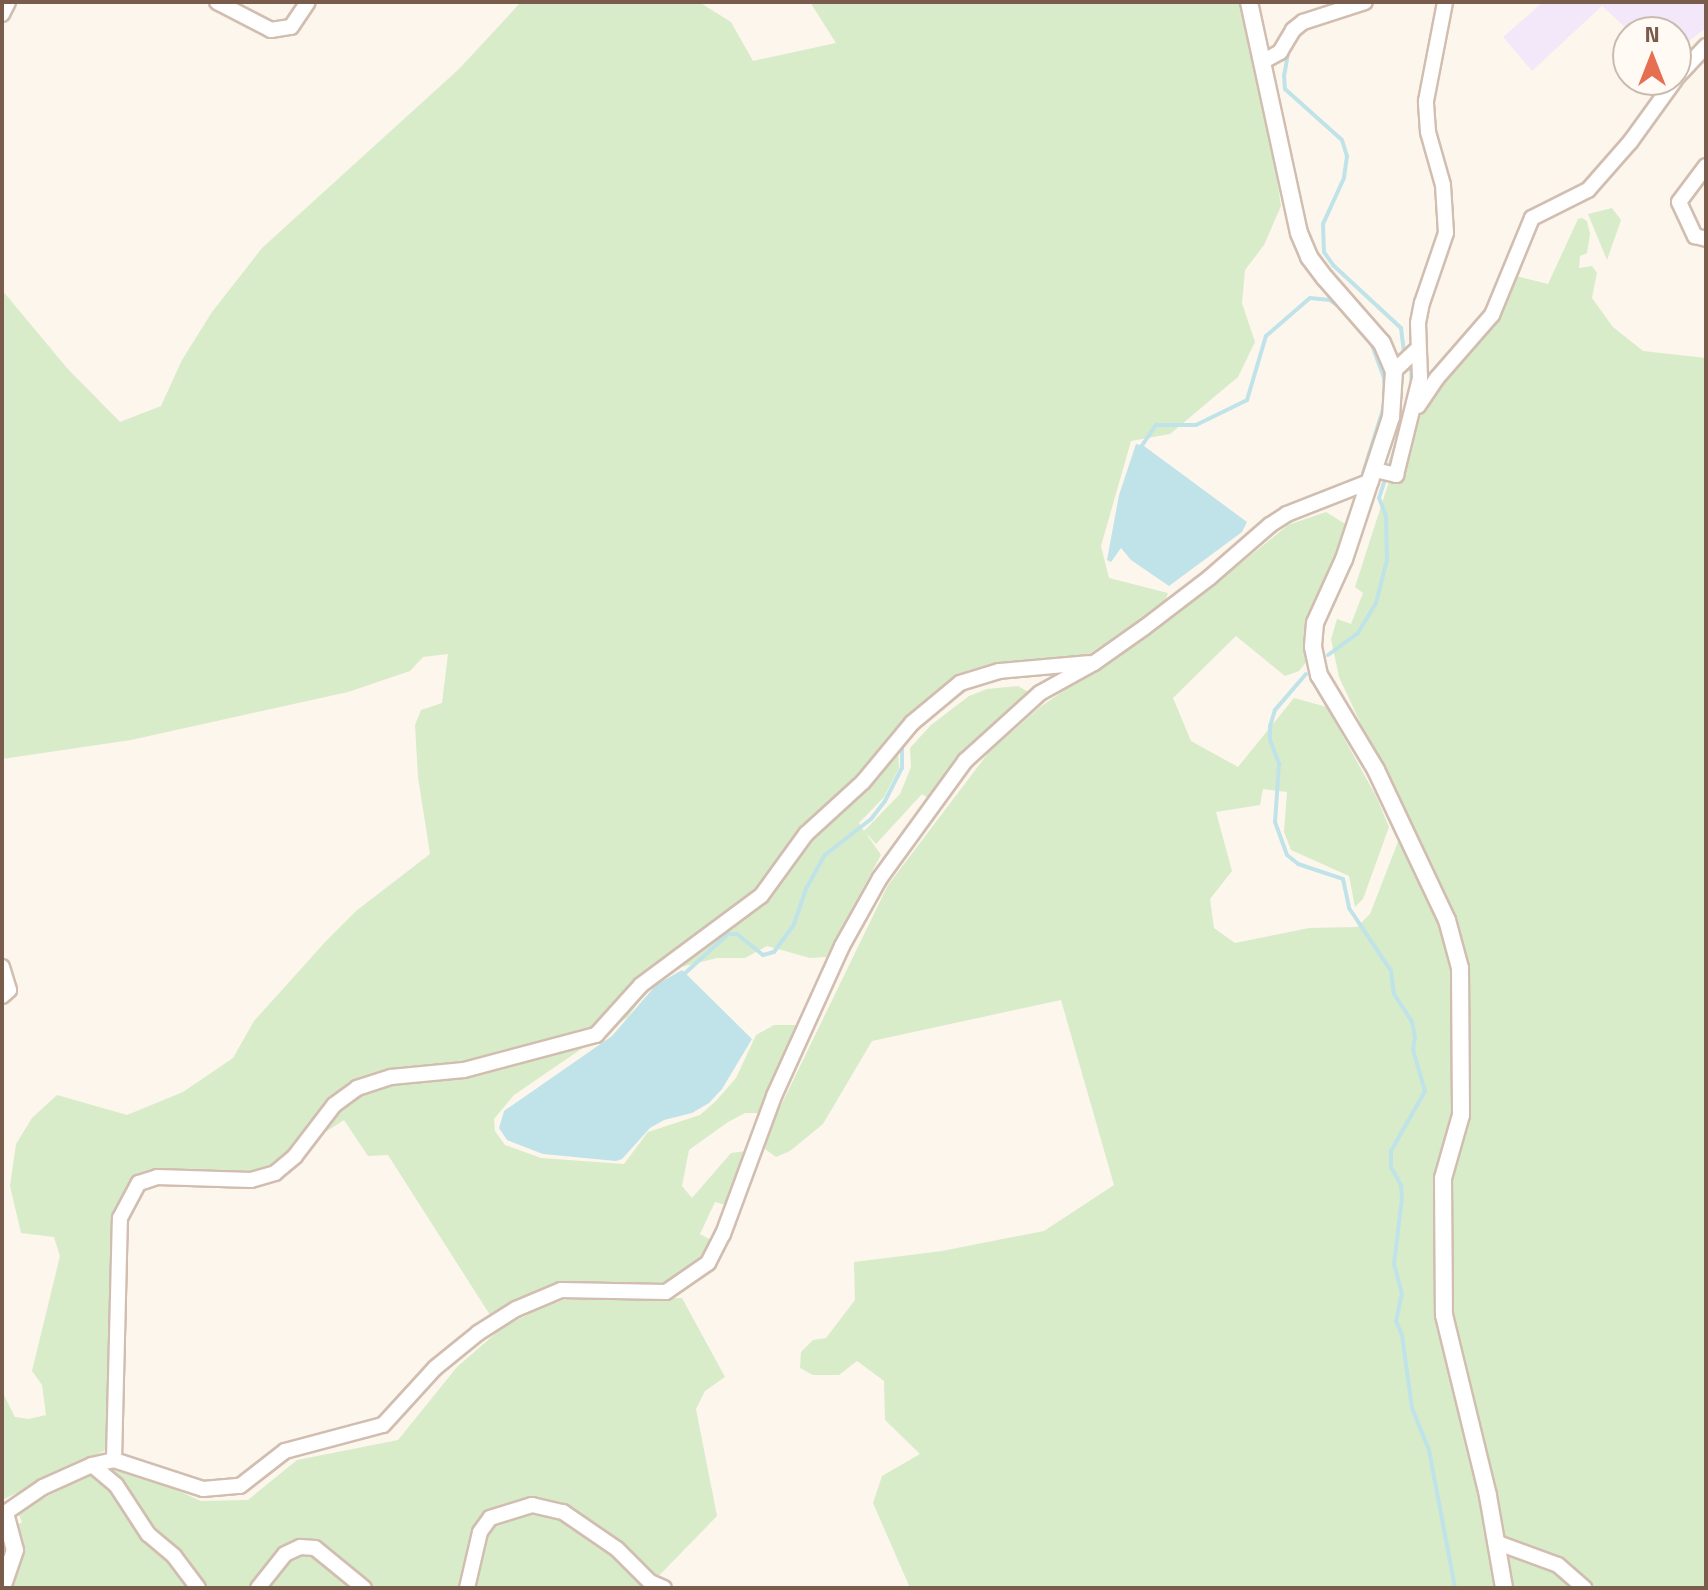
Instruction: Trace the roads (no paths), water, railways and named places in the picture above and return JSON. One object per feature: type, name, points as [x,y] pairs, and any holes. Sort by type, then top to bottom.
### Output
[{"type":"street","points":[[2,14],[8,2]]},
{"type":"street","points":[[217,2],[271,30],[291,27],[308,2]]},
{"type":"street","points":[[2,1588],[15,1550],[4,1513],[43,1487],[92,1465],[114,1460],[203,1489],[240,1486],[285,1451],[383,1425],[435,1368],[478,1333],[516,1309],[561,1290],[666,1292],[708,1263],[723,1234],[774,1096],[842,946],[880,878],[965,761],[1040,693],[1094,663],[1209,578],[1270,525],[1287,514],[1380,474],[1396,475],[1414,413],[1420,378],[1407,360],[1382,343],[1309,257],[1299,233],[1249,2]]},
{"type":"street","points":[[1262,62],[1280,52],[1293,30],[1303,22],[1365,2]]},
{"type":"street","points":[[1445,2],[1426,101],[1428,132],[1443,185],[1446,233],[1422,303],[1391,417],[1380,474],[1315,623],[1313,647],[1319,675],[1376,770],[1447,920],[1457,955],[1461,1115],[1443,1178],[1444,1315],[1498,1543],[1504,1588]]},
{"type":"street","points":[[1692,61],[1706,46]]},
{"type":"street","points":[[1414,413],[1437,378],[1492,315],[1532,218],[1588,190],[1631,141],[1663,96]]},
{"type":"street","points":[[1706,166],[1679,202],[1695,236],[1706,239]]},
{"type":"street","points":[[114,1460],[120,1218],[139,1183],[157,1177],[251,1180],[275,1173],[295,1156],[334,1105],[357,1088],[391,1077],[464,1070],[596,1035],[641,985],[761,896],[806,834],[863,782],[912,723],[960,683],[999,671],[1094,663]]},
{"type":"street","points":[[2,967],[9,990],[2,996]]},
{"type":"street","points":[[92,1465],[116,1485],[148,1534],[174,1556],[198,1588]]},
{"type":"street","points":[[467,1588],[480,1532],[490,1518],[532,1505],[563,1512],[617,1549],[650,1582],[664,1588]]},
{"type":"street","points":[[1498,1543],[1558,1565],[1584,1588]]},
{"type":"street","points":[[258,1588],[285,1554],[300,1547],[315,1548],[364,1588]]},
{"type":"water","points":[[1136,444],[1144,446],[1247,522],[1242,532],[1169,586],[1131,560],[1121,548],[1111,562],[1107,560],[1119,495]]},
{"type":"water","points":[[682,970],[752,1039],[722,1089],[709,1103],[692,1113],[664,1120],[650,1128],[622,1159],[616,1161],[543,1154],[507,1140],[499,1128],[504,1111],[612,1036],[656,985]]},
{"type":"waterway","points":[[1289,48],[1285,89],[1342,140],[1347,156],[1344,178],[1323,224],[1324,252],[1333,265],[1401,328],[1404,352],[1411,369],[1412,388]]},
{"type":"waterway","points":[[1141,447],[1156,425],[1196,425],[1247,400],[1266,336],[1310,298],[1330,300],[1340,307]]},
{"type":"waterway","points":[[1356,326],[1372,345],[1384,378],[1385,403],[1363,473]]},
{"type":"waterway","points":[[1389,468],[1398,439]]},
{"type":"waterway","points":[[1328,655],[1358,633],[1376,603],[1387,560],[1386,516],[1379,498],[1386,477]]},
{"type":"waterway","points":[[1306,674],[1275,710],[1270,726],[1270,740],[1279,764],[1275,822],[1287,855],[1298,864],[1343,879],[1349,908],[1391,971],[1394,994],[1412,1022],[1415,1037],[1413,1050],[1425,1091],[1391,1151],[1391,1167],[1401,1185],[1402,1198],[1394,1264],[1402,1293],[1396,1321],[1402,1335],[1412,1408],[1429,1450],[1455,1588]]},
{"type":"waterway","points":[[948,702],[970,686]]},
{"type":"waterway","points":[[682,976],[728,934],[737,934],[763,955],[774,952],[794,924],[807,887],[825,855],[871,819],[885,801],[902,768],[902,742]]}]
